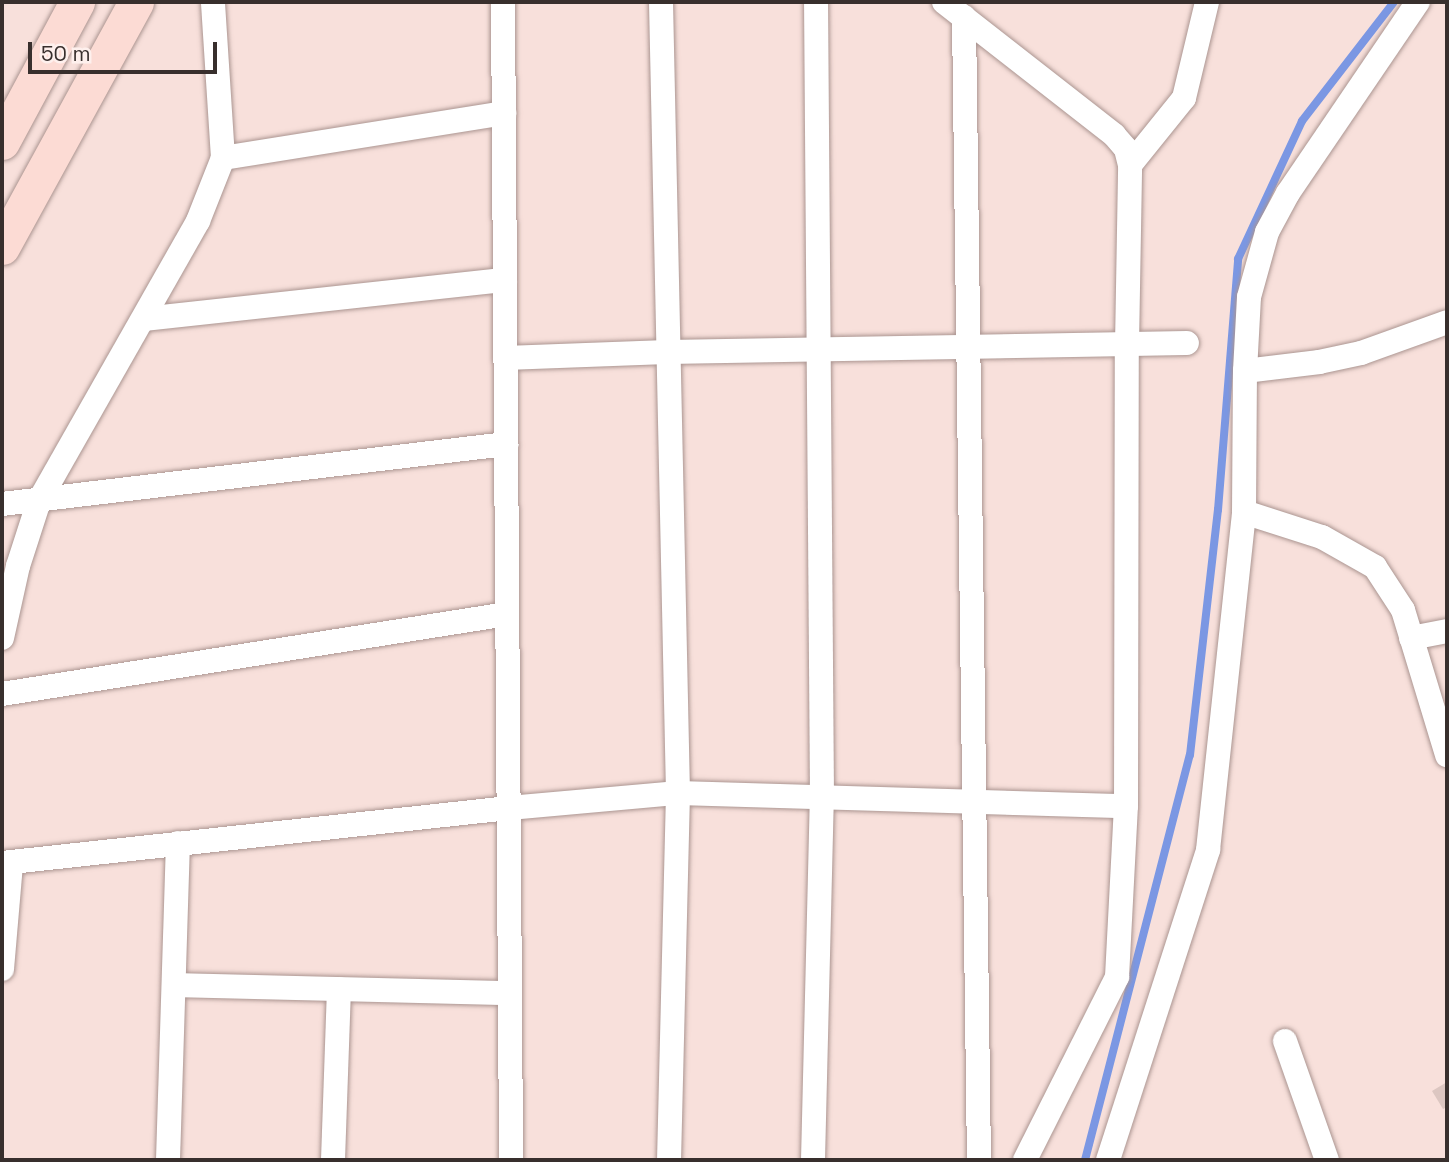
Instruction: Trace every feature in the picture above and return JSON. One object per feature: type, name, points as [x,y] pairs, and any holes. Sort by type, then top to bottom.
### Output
[{"type":"main road","points":[[2,142],[77,2]]},
{"type":"main road","points":[[2,247],[136,2]]},
{"type":"street","points":[[2,638],[18,566],[39,501],[198,221],[223,158],[213,2]]},
{"type":"street","points":[[503,2],[511,1160]]},
{"type":"street","points":[[661,2],[678,793],[669,1160]]},
{"type":"street","points":[[813,1160],[822,796],[816,2]]},
{"type":"street","points":[[944,2],[1114,135],[1126,149],[1132,162],[1127,345],[1126,806],[1117,977],[1025,1160]]},
{"type":"street","points":[[1132,162],[1184,98],[1207,2]]},
{"type":"street","points":[[1108,1160],[1208,850],[1244,512],[1245,371],[1250,297],[1267,232],[1288,193],[1418,2]]},
{"type":"street","points":[[964,17],[979,1160]]},
{"type":"street","points":[[223,158],[503,113]]},
{"type":"street","points":[[144,319],[505,280]]},
{"type":"street","points":[[1245,371],[1319,362],[1361,353],[1447,323]]},
{"type":"street","points":[[505,358],[667,352],[1187,343]]},
{"type":"street","points":[[2,504],[506,444]]},
{"type":"street","points":[[1244,512],[1322,537],[1375,567],[1403,610],[1447,755]]},
{"type":"street","points":[[2,694],[507,614]]},
{"type":"street","points":[[1411,638],[1447,631]]},
{"type":"street","points":[[2,969],[6,863],[509,808],[678,793],[1126,806]]},
{"type":"street","points":[[168,1160],[178,843]]},
{"type":"street","points":[[174,985],[510,993]]},
{"type":"street","points":[[333,1160],[339,989]]},
{"type":"street","points":[[1285,1041],[1327,1160]]},
{"type":"building","points":[[1447,1082],[1447,1107],[1443,1109],[1432,1091]]},
{"type":"waterway","points":[[1085,1160],[1190,755],[1218,510],[1238,259],[1302,121],[1394,2]]}]
